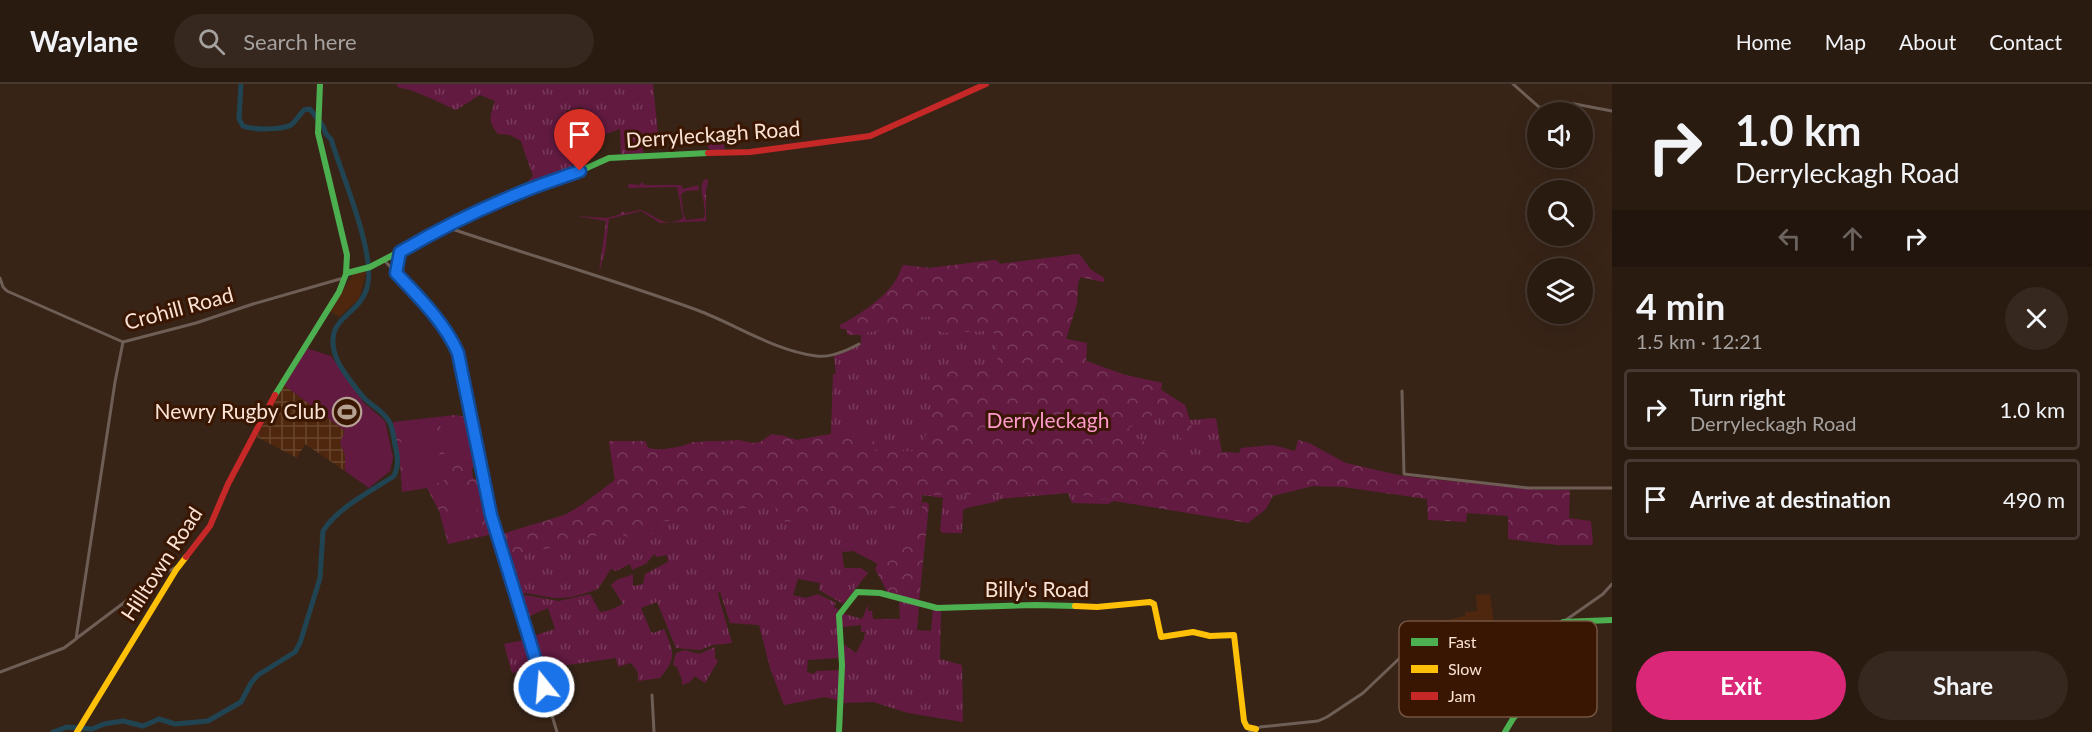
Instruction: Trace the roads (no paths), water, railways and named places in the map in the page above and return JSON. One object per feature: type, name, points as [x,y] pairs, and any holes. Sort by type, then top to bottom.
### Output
[{"type":"street","points":[[320,84],[318,133],[347,255],[346,276]]},
{"type":"street","name":"Derryleckagh Road","points":[[346,276],[370,267],[471,214],[523,191],[609,159],[679,153],[750,152],[870,136],[986,84]]},
{"type":"street","points":[[1513,84],[1539,107],[1575,104],[1612,111]]},
{"type":"street","points":[[446,228],[699,311],[746,333],[819,357],[844,352],[858,344]]},
{"type":"street","points":[[396,273],[400,252]]},
{"type":"street","points":[[384,260],[418,297],[453,341],[458,353],[491,515],[557,732]]},
{"type":"street","name":"Crohill Road","points":[[0,278],[7,291],[123,342],[196,323],[346,276]]},
{"type":"street","name":"Hilltown Road","points":[[78,729],[178,566],[210,526],[258,424],[292,365],[339,292],[346,276]]},
{"type":"street","points":[[76,639],[123,342]]},
{"type":"street","points":[[1402,391],[1404,474],[1528,488],[1612,488]]},
{"type":"street","points":[[0,672],[64,648],[158,577],[178,566]]},
{"type":"street","points":[[1564,621],[1603,594],[1612,584]]},
{"type":"street","name":"Billy's Road","points":[[839,732],[842,665],[839,615],[857,592],[863,591],[880,592],[937,608],[1036,605],[1097,607],[1150,602],[1154,604],[1161,637],[1193,632],[1210,636],[1234,635],[1236,672],[1239,679],[1244,721],[1252,730]]},
{"type":"street","points":[[1588,621],[1612,620]]},
{"type":"street","points":[[1252,730],[1318,721],[1328,717],[1363,693],[1399,659]]},
{"type":"street","points":[[652,694],[654,732]]},
{"type":"street","points":[[1504,732],[1512,717]]},
{"type":"waterway","points":[[53,732],[67,727],[92,729],[104,724],[123,721],[143,726],[159,719],[175,724],[208,721],[241,702],[258,675],[295,652],[300,643],[320,578],[323,531],[346,507],[394,476],[396,472],[397,457],[390,423],[382,412],[364,398],[348,378],[336,357],[333,344],[337,326],[363,298],[369,274],[363,235],[331,139],[310,109],[304,110],[287,127],[267,129],[243,126],[239,119],[241,84]]},
{"type":"place","name":"Newry Rugby Club","points":[[347,412]]},
{"type":"park label","name":"Derryleckagh","points":[[1048,421]]}]
